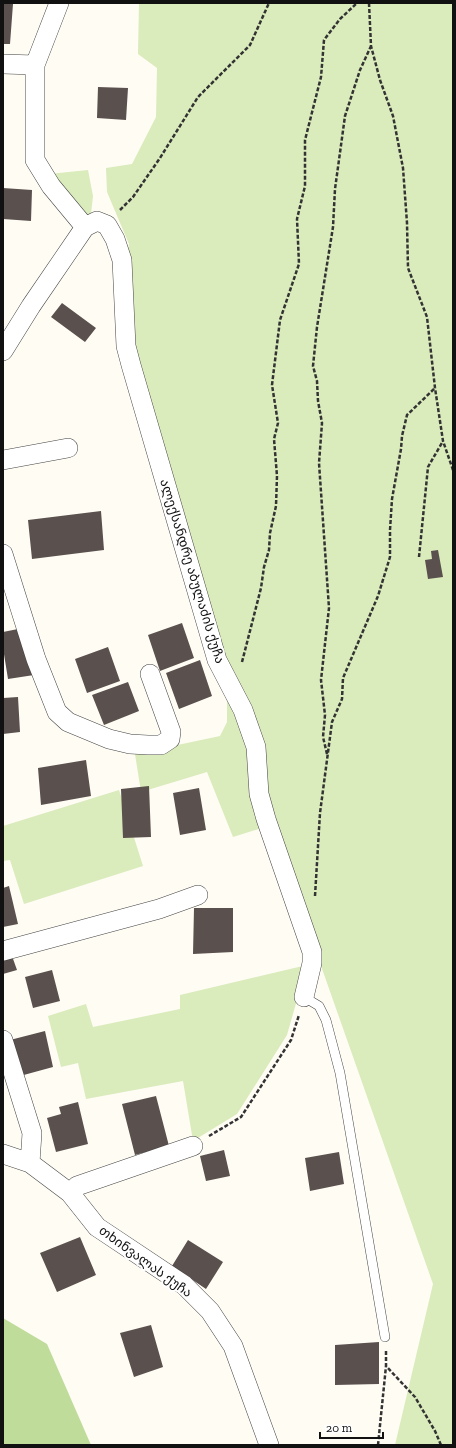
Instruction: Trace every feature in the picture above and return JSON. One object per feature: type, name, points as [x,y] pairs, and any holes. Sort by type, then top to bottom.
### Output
[{"type":"street","points":[[3,64],[35,65],[59,3]]},
{"type":"street","name":"ალექსანდრე აბულაძის ქუჩა","points":[[35,65],[35,160],[51,186],[91,224],[107,225],[115,239],[122,260],[126,346],[131,365],[217,660],[243,710],[256,747],[259,794],[266,819],[312,952],[312,963],[304,997]]},
{"type":"street","points":[[3,351],[31,306],[91,224]]},
{"type":"street","points":[[3,460],[68,448]]},
{"type":"street","points":[[3,554],[36,659],[58,712],[68,722],[109,739],[130,744],[161,745],[170,739],[171,732],[150,674]]},
{"type":"street","points":[[3,951],[159,909],[198,895]]},
{"type":"street","points":[[3,1040],[32,1133],[30,1163]]},
{"type":"street","points":[[70,1193],[78,1186],[193,1146]]},
{"type":"street","name":"თხინვალას ქუჩა","points":[[3,1154],[30,1163],[70,1193],[96,1227],[184,1285],[210,1310],[233,1346],[269,1445]]},
{"type":"lane","points":[[304,997],[319,1006],[326,1020],[340,1073],[385,1337]]},
{"type":"path","points":[[91,224],[118,212],[133,197],[160,158],[198,97],[250,45],[269,3]]},
{"type":"path","points":[[234,693],[261,588],[264,567],[269,550],[270,532],[276,506],[277,476],[274,439],[278,423],[272,385],[280,320],[299,264],[297,219],[305,186],[305,140],[320,77],[324,40],[340,19],[357,3]]},
{"type":"path","points":[[369,3],[371,46],[380,80],[393,116],[403,176],[407,223],[408,268],[428,317],[435,388],[443,441],[453,470]]},
{"type":"path","points":[[327,754],[323,737],[325,715],[322,680],[329,608],[319,463],[322,422],[318,401],[317,381],[313,366],[317,327],[333,227],[335,189],[345,116],[360,70],[371,46]]},
{"type":"path","points":[[315,900],[320,813],[332,722],[342,699],[343,678],[378,596],[390,557],[392,499],[407,414],[435,388]]},
{"type":"path","points":[[418,557],[428,467],[443,441]]},
{"type":"path","points":[[193,1146],[241,1117],[291,1040],[304,997]]},
{"type":"path","points":[[378,1445],[386,1366],[385,1337]]},
{"type":"path","points":[[386,1366],[415,1397],[435,1430],[441,1445]]},
{"type":"green space","points":[[139,3],[453,3],[453,1445],[395,1445],[433,1284],[270,821],[221,659],[135,362],[127,256],[129,244],[107,192],[106,168],[132,164],[156,117],[157,68],[138,54]]},
{"type":"green space","points":[[88,170],[93,196],[91,214],[84,217],[49,174]]},
{"type":"green space","points":[[218,679],[238,709],[265,827],[233,837],[207,772],[141,792],[135,754],[220,736],[227,722],[227,701]]},
{"type":"green space","points":[[119,790],[143,866],[24,904],[10,860],[3,861],[3,826]]},
{"type":"green space","points":[[307,965],[287,1035],[237,1114],[193,1141],[183,1081],[86,1099],[78,1063],[61,1067],[48,1016],[86,1004],[93,1027],[180,1009],[180,995]]},
{"type":"green space","points":[[3,1318],[47,1344],[91,1445],[3,1445]]},
{"type":"building","points":[[3,3],[13,4],[10,44],[3,44]]},
{"type":"building","points":[[98,87],[128,88],[126,120],[97,118]]},
{"type":"building","points":[[3,188],[32,190],[31,221],[3,219]]},
{"type":"building","points":[[62,303],[96,328],[85,342],[51,317]]},
{"type":"building","points":[[101,511],[104,550],[32,559],[28,520]]},
{"type":"building","points":[[438,550],[443,577],[428,579],[425,560],[432,559],[431,551]]},
{"type":"building","points":[[182,623],[194,658],[160,671],[148,635]]},
{"type":"building","points":[[23,628],[34,675],[8,679],[3,648],[3,632]]},
{"type":"building","points":[[108,647],[120,681],[87,693],[75,659]]},
{"type":"building","points":[[200,660],[212,696],[179,709],[166,673]]},
{"type":"building","points":[[128,682],[139,711],[104,725],[92,695]]},
{"type":"building","points":[[18,697],[20,732],[3,734],[3,698]]},
{"type":"building","points":[[86,760],[91,796],[41,805],[38,768]]},
{"type":"building","points":[[149,786],[151,837],[123,838],[121,789]]},
{"type":"building","points":[[199,788],[206,830],[180,835],[173,793]]},
{"type":"building","points":[[9,886],[18,924],[3,927],[3,888]]},
{"type":"building","points":[[194,908],[233,908],[233,952],[193,954]]},
{"type":"building","points":[[12,956],[17,970],[3,974],[3,960]]},
{"type":"building","points":[[52,970],[60,1001],[33,1008],[25,977]]},
{"type":"building","points":[[45,1031],[53,1067],[20,1076],[10,1040]]},
{"type":"building","points":[[156,1096],[169,1146],[135,1155],[122,1104]]},
{"type":"building","points":[[78,1102],[88,1144],[56,1152],[47,1118],[61,1114],[59,1107]]},
{"type":"building","points":[[224,1150],[230,1176],[206,1181],[200,1156]]},
{"type":"building","points":[[339,1152],[344,1184],[310,1191],[305,1158]]},
{"type":"building","points":[[80,1237],[96,1275],[57,1292],[40,1253]]},
{"type":"building","points":[[188,1240],[223,1262],[206,1289],[172,1266]]},
{"type":"building","points":[[151,1325],[163,1367],[134,1377],[120,1333]]},
{"type":"building","points":[[379,1342],[379,1384],[335,1385],[335,1345]]}]
